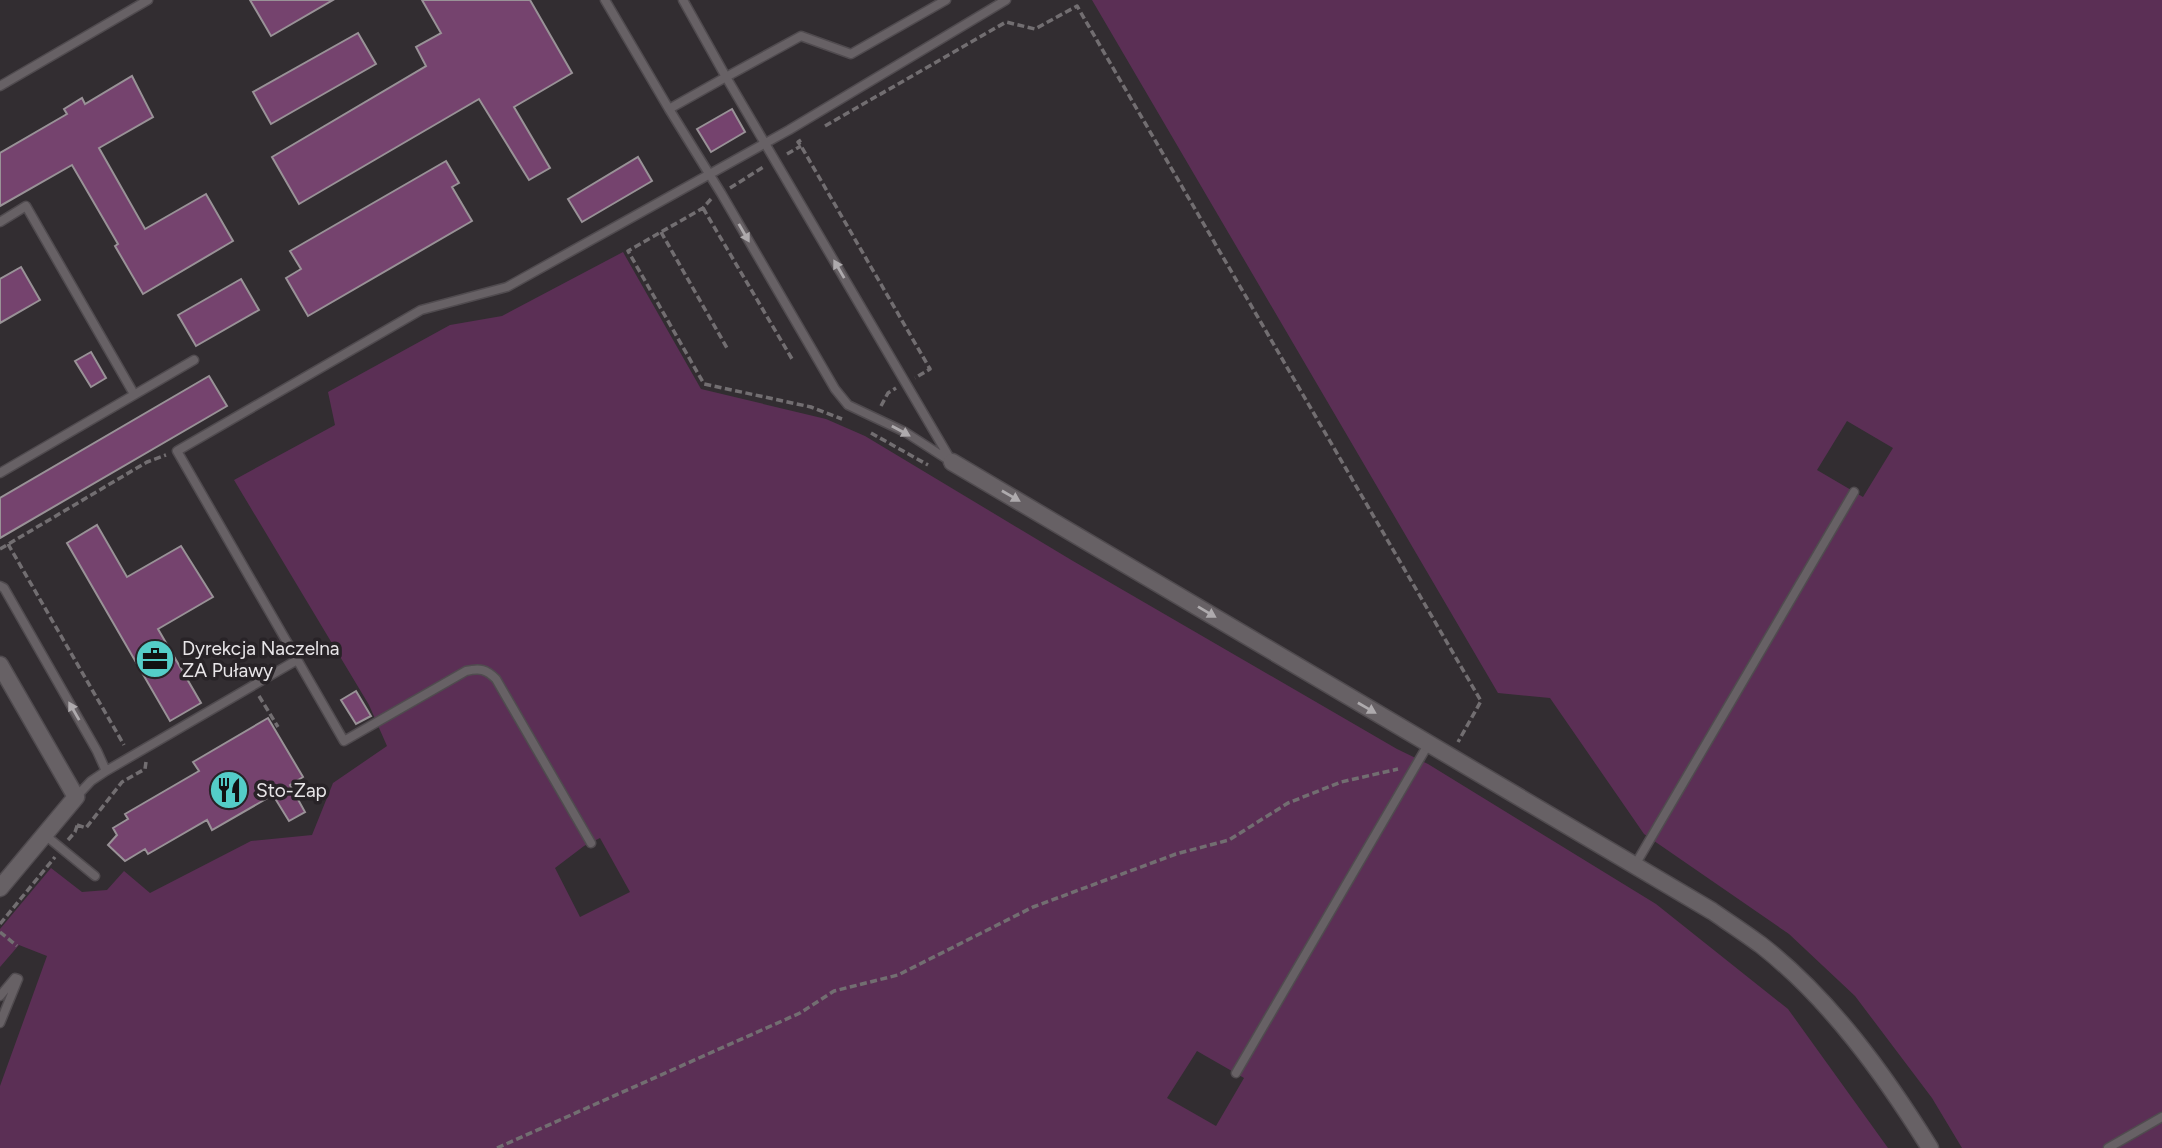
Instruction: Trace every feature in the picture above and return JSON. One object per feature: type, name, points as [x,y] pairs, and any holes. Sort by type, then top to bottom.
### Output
[{"type":"street","points":[[945,467],[1450,755],[1712,911],[1752,939],[1810,990],[1864,1052],[1902,1103],[1930,1148]]},
{"type":"street","points":[[0,666],[76,797],[53,842],[0,888]]},
{"type":"lane","points":[[0,86],[148,0]]},
{"type":"lane","points":[[605,0],[835,389],[848,405],[905,432],[945,467]]},
{"type":"lane","points":[[683,0],[928,423],[945,467]]},
{"type":"lane","points":[[669,109],[801,36],[851,54],[946,0]]},
{"type":"lane","points":[[591,843],[496,679],[488,671],[479,668],[466,671],[344,741],[177,451],[421,310],[507,287],[765,143],[1006,0]]},
{"type":"lane","points":[[0,222],[26,206],[134,394]]},
{"type":"lane","points":[[0,473],[194,360]]},
{"type":"lane","points":[[1635,865],[1854,492]]},
{"type":"lane","points":[[0,586],[4,588],[106,771]]},
{"type":"lane","points":[[76,797],[91,781],[129,754],[297,660]]},
{"type":"lane","points":[[1236,1073],[1413,771],[1425,741]]},
{"type":"lane","points":[[53,842],[95,876]]},
{"type":"lane","points":[[0,996],[15,978],[18,979],[0,1023]]},
{"type":"lane","points":[[2108,1148],[2162,1117]]},
{"type":"path","points":[[821,128],[1006,22],[1035,29],[1077,6],[1481,701],[1450,755]]},
{"type":"path","points":[[810,135],[799,142],[801,146],[930,369],[888,393],[867,431],[945,467]]},
{"type":"path","points":[[801,146],[721,193],[703,208],[628,251],[704,384],[811,407],[849,422]]},
{"type":"path","points":[[703,208],[792,359]]},
{"type":"path","points":[[661,232],[727,348]]},
{"type":"path","points":[[0,549],[147,463],[177,451]]},
{"type":"path","points":[[8,544],[137,767],[121,776]]},
{"type":"path","points":[[248,700],[258,694],[278,727]]},
{"type":"path","points":[[0,924],[53,842],[70,823],[86,828],[122,782],[145,769],[146,760]]},
{"type":"path","points":[[497,1148],[800,1013],[834,991],[898,975],[1033,907],[1176,854],[1228,840],[1288,803],[1341,782],[1396,769],[1413,771]]},
{"type":"path","points":[[53,842],[75,832],[79,818]]},
{"type":"path","points":[[0,932],[17,946]]},
{"type":"shaded area","points":[[1092,0],[2162,0],[2162,1148],[1962,1148],[1932,1098],[1855,996],[1789,934],[1644,834],[1550,698],[1498,693]],"holes":[[[1847,421],[1893,448],[1863,497],[1817,470]]]},
{"type":"shaded area","points":[[623,252],[701,389],[826,419],[865,436],[1073,561],[1397,749],[1428,764],[1656,904],[1788,1009],[1888,1148],[0,1148],[0,1086],[47,956],[19,945],[0,967],[0,929],[51,868],[82,892],[107,890],[124,871],[150,893],[251,841],[312,835],[333,783],[387,746],[369,705],[234,480],[335,425],[328,392],[450,325],[502,316]],"holes":[[[600,838],[630,892],[580,917],[555,868],[584,846]],[[1197,1051],[1244,1078],[1216,1126],[1167,1098]]]},
{"type":"building","points":[[250,0],[333,0],[271,36]]},
{"type":"building","points":[[422,0],[530,0],[572,73],[514,107],[550,168],[529,180],[479,99],[299,204],[272,157],[426,66],[416,47],[441,33]]},
{"type":"building","points":[[358,33],[376,64],[271,124],[253,92]]},
{"type":"building","points":[[132,76],[153,117],[99,148],[145,229],[206,194],[233,241],[143,294],[115,246],[118,244],[72,165],[0,206],[0,153],[67,114],[64,109],[82,98],[85,104]]},
{"type":"building","points":[[732,109],[745,132],[711,152],[697,129]]},
{"type":"building","points":[[638,157],[652,181],[582,222],[568,199]]},
{"type":"building","points":[[446,161],[459,183],[452,187],[472,221],[308,316],[286,278],[301,269],[290,251]]},
{"type":"building","points":[[21,267],[40,300],[0,323],[0,279]]},
{"type":"building","points":[[241,279],[259,310],[196,346],[178,315]]},
{"type":"building","points":[[91,352],[106,378],[91,387],[75,361]]},
{"type":"building","points":[[209,376],[227,406],[0,538],[0,498]]},
{"type":"building","name":"Dyrekcja Naczelna ZA Puławy","points":[[97,525],[127,577],[181,546],[213,597],[158,629],[201,703],[170,721],[67,543]]},
{"type":"building","points":[[356,691],[371,716],[356,724],[341,700]]},
{"type":"building","name":"Sto-Zap","points":[[268,718],[303,777],[290,785],[305,812],[289,821],[273,795],[212,830],[207,820],[148,854],[145,849],[125,861],[108,845],[117,835],[113,828],[128,819],[125,814],[199,771],[193,762]]},
{"type":"place","name":"Dyrekcja Naczelna ZA Puławy","points":[[155,659]]},
{"type":"place","name":"Sto-Zap","points":[[229,790]]}]
